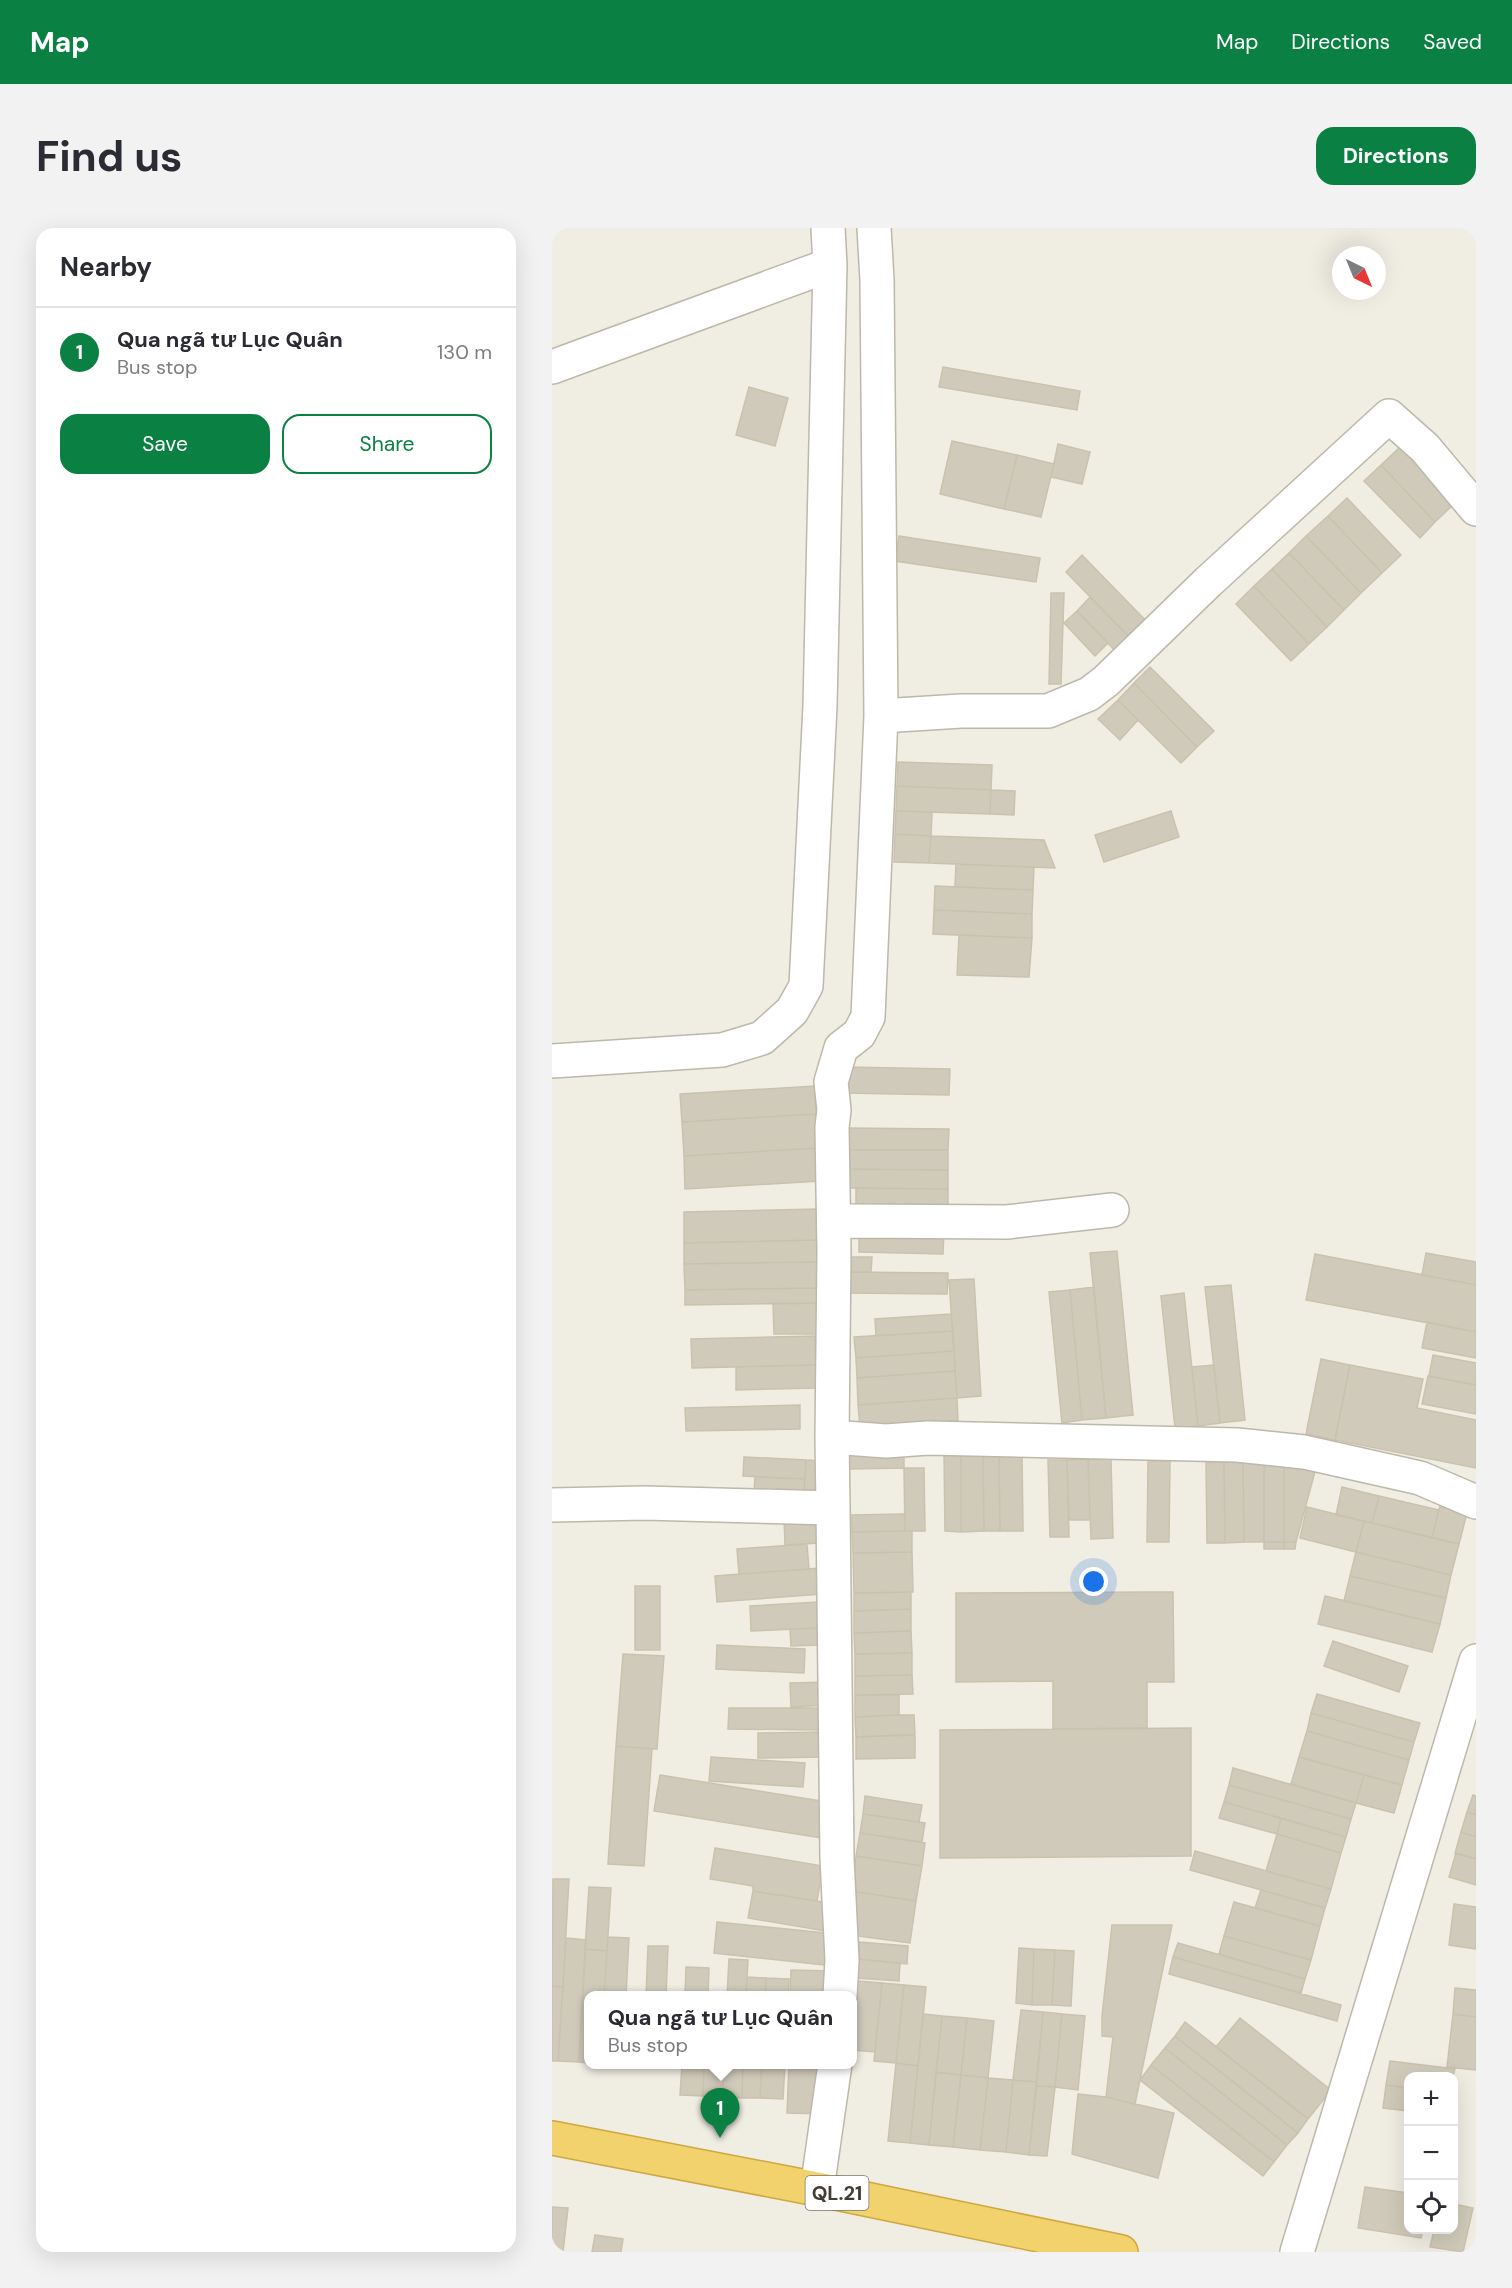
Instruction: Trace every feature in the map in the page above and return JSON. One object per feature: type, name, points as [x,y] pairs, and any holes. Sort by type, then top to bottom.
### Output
[{"type":"highway","name":"QL.21","points":[[552,2138],[817,2188],[1121,2252]]},
{"type":"street","points":[[552,1061],[722,1050],[762,1038],[792,1011],[806,986],[820,706],[830,265],[828,228]]},
{"type":"street","points":[[840,1991],[842,1960],[837,1858],[832,1437],[834,1222],[832,1127],[834,1110],[831,1082],[842,1048],[859,1034],[868,1017],[881,716],[877,279],[874,228]]},
{"type":"street","points":[[552,367],[830,265]]},
{"type":"street","points":[[881,716],[961,711],[1048,711],[1089,694],[1389,416],[1425,448],[1476,509]]},
{"type":"street","points":[[834,1222],[1007,1222],[1112,1210]]},
{"type":"street","points":[[832,1437],[886,1441],[928,1438],[1237,1445],[1304,1452],[1420,1478],[1476,1502]]},
{"type":"street","points":[[552,1504],[644,1503],[833,1508]]},
{"type":"street","points":[[1297,2252],[1476,1661]]},
{"type":"street","points":[[817,2188],[834,2069]]},
{"type":"building","points":[[943,367],[1080,391],[1077,410],[939,387]]},
{"type":"building","points":[[749,387],[788,398],[775,446],[736,435]]},
{"type":"building","points":[[952,441],[1017,455],[1004,509],[940,494]]},
{"type":"building","points":[[1058,444],[1090,452],[1082,484],[1051,477]]},
{"type":"building","points":[[1400,447],[1454,504],[1435,522],[1381,465]]},
{"type":"building","points":[[1017,455],[1054,464],[1041,517],[1004,509]]},
{"type":"building","points":[[1381,465],[1435,522],[1420,538],[1364,481]]},
{"type":"building","points":[[1347,498],[1401,555],[1382,573],[1328,516]]},
{"type":"building","points":[[1328,516],[1382,573],[1361,593],[1306,536]]},
{"type":"building","points":[[899,536],[1040,558],[1036,582],[895,561]]},
{"type":"building","points":[[1306,536],[1361,593],[1344,610],[1289,553]]},
{"type":"building","points":[[1289,553],[1344,610],[1327,627],[1272,569]]},
{"type":"building","points":[[1082,555],[1152,627],[1135,643],[1066,572]]},
{"type":"building","points":[[1272,569],[1327,627],[1309,644],[1254,586]]},
{"type":"building","points":[[1254,586],[1309,644],[1291,661],[1236,604]]},
{"type":"building","points":[[1051,593],[1064,593],[1061,684],[1049,684]]},
{"type":"building","points":[[1090,597],[1135,643],[1121,657],[1077,611]]},
{"type":"building","points":[[1077,611],[1108,643],[1095,656],[1064,623]]},
{"type":"building","points":[[1150,667],[1214,731],[1197,747],[1134,683]]},
{"type":"building","points":[[1134,683],[1197,747],[1181,763],[1118,700]]},
{"type":"building","points":[[1118,700],[1138,720],[1120,740],[1098,719]]},
{"type":"building","points":[[898,762],[992,765],[991,790],[897,786]]},
{"type":"building","points":[[897,786],[991,790],[990,814],[896,811]]},
{"type":"building","points":[[991,790],[1015,791],[1014,815],[990,814]]},
{"type":"building","points":[[896,811],[932,812],[931,836],[895,834]]},
{"type":"building","points":[[1171,811],[1179,837],[1104,862],[1095,835]]},
{"type":"building","points":[[895,834],[931,836],[929,863],[894,862]]},
{"type":"building","points":[[931,836],[1044,840],[1055,868],[929,863]]},
{"type":"building","points":[[956,864],[1034,867],[1033,890],[955,887]]},
{"type":"building","points":[[935,886],[1033,890],[1032,914],[934,910]]},
{"type":"building","points":[[934,910],[1032,914],[1032,938],[933,934]]},
{"type":"building","points":[[959,935],[1032,938],[1029,977],[957,975]]},
{"type":"building","points":[[846,1067],[950,1069],[949,1095],[845,1093]]},
{"type":"building","points":[[815,1086],[816,1114],[682,1122],[680,1094]]},
{"type":"building","points":[[816,1114],[818,1148],[684,1156],[682,1122]]},
{"type":"building","points":[[845,1128],[949,1129],[948,1150],[845,1150]]},
{"type":"building","points":[[818,1148],[820,1181],[685,1189],[684,1156]]},
{"type":"building","points":[[845,1150],[948,1150],[948,1170],[844,1169]]},
{"type":"building","points":[[844,1169],[948,1170],[948,1189],[844,1188]]},
{"type":"building","points":[[856,1188],[948,1189],[948,1212],[856,1212]]},
{"type":"building","points":[[818,1209],[818,1240],[684,1243],[684,1212]]},
{"type":"building","points":[[859,1231],[944,1232],[943,1254],[859,1252]]},
{"type":"building","points":[[818,1240],[819,1262],[684,1264],[684,1243]]},
{"type":"building","points":[[1117,1251],[1133,1415],[1106,1418],[1090,1253]]},
{"type":"building","points":[[1426,1253],[1476,1262],[1476,1285],[1422,1275]]},
{"type":"building","points":[[1315,1254],[1476,1285],[1476,1332],[1306,1300]]},
{"type":"building","points":[[847,1257],[872,1257],[871,1272],[847,1272]]},
{"type":"building","points":[[819,1262],[819,1288],[685,1290],[684,1264]]},
{"type":"building","points":[[847,1272],[948,1273],[947,1294],[846,1293]]},
{"type":"building","points":[[974,1279],[981,1396],[957,1398],[949,1280]]},
{"type":"building","points":[[1231,1285],[1245,1420],[1220,1423],[1205,1287]]},
{"type":"building","points":[[1094,1287],[1106,1418],[1082,1420],[1070,1290]]},
{"type":"building","points":[[819,1288],[819,1303],[685,1305],[685,1290]]},
{"type":"building","points":[[1070,1290],[1082,1420],[1062,1423],[1049,1292]]},
{"type":"building","points":[[1184,1293],[1198,1426],[1175,1428],[1161,1296]]},
{"type":"building","points":[[819,1303],[819,1334],[774,1334],[773,1304]]},
{"type":"building","points":[[951,1314],[953,1331],[876,1336],[875,1319]]},
{"type":"building","points":[[1427,1322],[1476,1332],[1476,1358],[1422,1348]]},
{"type":"building","points":[[953,1331],[954,1351],[856,1358],[854,1337]]},
{"type":"building","points":[[815,1336],[816,1365],[692,1368],[691,1339]]},
{"type":"building","points":[[954,1351],[955,1371],[857,1378],[856,1358]]},
{"type":"building","points":[[1433,1355],[1476,1363],[1476,1385],[1429,1376]]},
{"type":"building","points":[[1321,1359],[1350,1365],[1335,1440],[1306,1434]]},
{"type":"building","points":[[816,1365],[817,1388],[736,1390],[736,1367]]},
{"type":"building","points":[[1214,1365],[1220,1423],[1198,1426],[1192,1367]]},
{"type":"building","points":[[1350,1365],[1423,1379],[1417,1408],[1476,1420],[1476,1468],[1335,1440]]},
{"type":"building","points":[[955,1371],[957,1398],[858,1405],[857,1378]]},
{"type":"building","points":[[1428,1376],[1476,1385],[1476,1414],[1422,1404]]},
{"type":"building","points":[[957,1398],[958,1421],[860,1427],[858,1405]]},
{"type":"building","points":[[800,1405],[800,1429],[686,1431],[685,1408]]},
{"type":"building","points":[[904,1449],[904,1468],[849,1469],[848,1450]]},
{"type":"building","points":[[1022,1451],[1023,1531],[1000,1531],[999,1452]]},
{"type":"building","points":[[983,1452],[999,1452],[1000,1531],[984,1531]]},
{"type":"building","points":[[983,1452],[984,1531],[961,1532],[961,1453]]},
{"type":"building","points":[[944,1453],[961,1453],[961,1532],[945,1531]]},
{"type":"building","points":[[744,1457],[806,1460],[805,1479],[743,1476]]},
{"type":"building","points":[[1111,1458],[1113,1538],[1091,1539],[1088,1459]]},
{"type":"building","points":[[1088,1459],[1090,1520],[1069,1520],[1067,1460]]},
{"type":"building","points":[[806,1460],[823,1461],[821,1495],[804,1494]]},
{"type":"building","points":[[1048,1460],[1067,1460],[1069,1537],[1050,1537]]},
{"type":"building","points":[[1284,1460],[1284,1542],[1264,1542],[1264,1461]]},
{"type":"building","points":[[1148,1461],[1170,1461],[1169,1542],[1147,1542]]},
{"type":"building","points":[[1206,1461],[1224,1461],[1225,1543],[1207,1543]]},
{"type":"building","points":[[1224,1461],[1243,1461],[1244,1542],[1225,1543]]},
{"type":"building","points":[[1243,1461],[1264,1461],[1264,1542],[1244,1542]]},
{"type":"building","points":[[1284,1465],[1316,1468],[1296,1542],[1284,1542]]},
{"type":"building","points":[[904,1468],[924,1468],[925,1531],[905,1531]]},
{"type":"building","points":[[755,1477],[805,1479],[804,1494],[754,1492]]},
{"type":"building","points":[[1342,1487],[1379,1496],[1372,1523],[1336,1515]]},
{"type":"building","points":[[1379,1496],[1439,1510],[1432,1538],[1372,1523]]},
{"type":"building","points":[[1440,1506],[1467,1513],[1459,1544],[1432,1538]]},
{"type":"building","points":[[1307,1507],[1364,1521],[1356,1552],[1300,1538]]},
{"type":"building","points":[[905,1514],[905,1531],[852,1532],[852,1515]]},
{"type":"building","points":[[817,1516],[819,1543],[785,1545],[784,1518]]},
{"type":"building","points":[[1364,1521],[1459,1544],[1451,1575],[1356,1552]]},
{"type":"building","points":[[912,1531],[912,1552],[853,1553],[852,1532]]},
{"type":"building","points":[[1264,1542],[1284,1542],[1284,1549],[1264,1549]]},
{"type":"building","points":[[1284,1542],[1296,1542],[1295,1549],[1284,1549]]},
{"type":"building","points":[[807,1544],[809,1569],[739,1574],[737,1549]]},
{"type":"building","points":[[912,1552],[913,1592],[854,1593],[853,1553]]},
{"type":"building","points":[[1356,1552],[1451,1575],[1446,1598],[1350,1576]]},
{"type":"building","points":[[820,1568],[822,1594],[717,1602],[715,1576]]},
{"type":"building","points":[[1350,1576],[1446,1598],[1440,1624],[1344,1601]]},
{"type":"building","points":[[635,1586],[660,1586],[660,1650],[635,1650]]},
{"type":"building","points":[[911,1592],[911,1609],[854,1611],[854,1593]]},
{"type":"building","points":[[1173,1592],[1174,1682],[1147,1682],[1147,1728],[1053,1729],[1053,1681],[956,1682],[956,1593]]},
{"type":"building","points":[[1325,1596],[1440,1624],[1432,1652],[1318,1624]]},
{"type":"building","points":[[818,1602],[818,1628],[751,1631],[750,1606]]},
{"type":"building","points":[[911,1609],[911,1631],[854,1633],[854,1611]]},
{"type":"building","points":[[818,1628],[819,1645],[791,1646],[790,1629]]},
{"type":"building","points":[[911,1631],[912,1653],[855,1654],[854,1633]]},
{"type":"building","points":[[1333,1641],[1408,1666],[1399,1692],[1324,1666]]},
{"type":"building","points":[[717,1645],[805,1649],[804,1673],[716,1669]]},
{"type":"building","points":[[912,1653],[912,1675],[855,1676],[855,1654]]},
{"type":"building","points":[[623,1654],[664,1656],[657,1749],[616,1746]]},
{"type":"building","points":[[912,1675],[913,1694],[855,1695],[855,1676]]},
{"type":"building","points":[[829,1682],[829,1705],[791,1707],[790,1683]]},
{"type":"building","points":[[1317,1694],[1420,1723],[1414,1742],[1311,1713]]},
{"type":"building","points":[[855,1695],[899,1695],[899,1715],[855,1717]]},
{"type":"building","points":[[729,1708],[820,1708],[820,1730],[728,1729]]},
{"type":"building","points":[[1311,1713],[1414,1742],[1409,1760],[1307,1731]]},
{"type":"building","points":[[914,1715],[915,1735],[856,1737],[855,1717]]},
{"type":"building","points":[[1191,1728],[1191,1856],[940,1858],[940,1730]]},
{"type":"building","points":[[1307,1731],[1409,1760],[1402,1785],[1299,1757]]},
{"type":"building","points":[[826,1732],[826,1757],[758,1758],[758,1733]]},
{"type":"building","points":[[915,1735],[915,1758],[856,1759],[856,1737]]},
{"type":"building","points":[[616,1746],[652,1749],[644,1866],[608,1864]]},
{"type":"building","points":[[711,1757],[805,1763],[803,1787],[709,1781]]},
{"type":"building","points":[[1299,1757],[1364,1775],[1356,1803],[1291,1784]]},
{"type":"building","points":[[1233,1768],[1356,1803],[1351,1819],[1229,1785]]},
{"type":"building","points":[[660,1775],[828,1802],[821,1838],[654,1811]]},
{"type":"building","points":[[1364,1775],[1402,1785],[1394,1813],[1356,1803]]},
{"type":"building","points":[[1229,1785],[1351,1819],[1346,1837],[1224,1802]]},
{"type":"building","points":[[1473,1795],[1476,1796],[1476,1815],[1467,1812]]},
{"type":"building","points":[[865,1796],[922,1805],[919,1822],[863,1814]]},
{"type":"building","points":[[1224,1802],[1281,1818],[1277,1834],[1219,1818]]},
{"type":"building","points":[[1467,1812],[1476,1815],[1476,1837],[1461,1832]]},
{"type":"building","points":[[863,1814],[925,1823],[922,1842],[860,1833]]},
{"type":"building","points":[[1281,1818],[1346,1837],[1341,1853],[1277,1834]]},
{"type":"building","points":[[1461,1832],[1476,1837],[1476,1859],[1455,1853]]},
{"type":"building","points":[[860,1833],[925,1843],[922,1866],[856,1856]]},
{"type":"building","points":[[1277,1834],[1341,1853],[1331,1889],[1266,1871]]},
{"type":"building","points":[[715,1848],[823,1866],[817,1901],[753,1891],[753,1886],[710,1879]]},
{"type":"building","points":[[1195,1851],[1331,1889],[1325,1908],[1190,1870]]},
{"type":"building","points":[[1456,1853],[1476,1859],[1476,1885],[1449,1877]]},
{"type":"building","points":[[856,1856],[922,1866],[916,1901],[851,1891]]},
{"type":"building","points":[[553,1879],[569,1879],[563,1987],[552,1986]]},
{"type":"building","points":[[589,1887],[611,1888],[607,1951],[585,1949]]},
{"type":"building","points":[[1261,1890],[1325,1908],[1320,1926],[1255,1908]]},
{"type":"building","points":[[753,1891],[836,1904],[831,1932],[748,1918]]},
{"type":"building","points":[[851,1891],[916,1901],[910,1943],[844,1934]]},
{"type":"building","points":[[1234,1902],[1320,1926],[1311,1960],[1224,1936]]},
{"type":"building","points":[[1454,1904],[1476,1907],[1476,1949],[1449,1945]]},
{"type":"building","points":[[717,1922],[836,1934],[833,1966],[714,1953]]},
{"type":"building","points":[[1112,1925],[1172,1925],[1135,2104],[1106,2097],[1113,2037],[1102,2036],[1102,2016]]},
{"type":"building","points":[[1224,1936],[1311,1960],[1305,1979],[1219,1954]]},
{"type":"building","points":[[608,1937],[629,1938],[626,1991],[604,1991]]},
{"type":"building","points":[[566,1938],[586,1940],[579,2062],[558,2061]]},
{"type":"building","points":[[859,1942],[908,1946],[907,1964],[858,1959]]},
{"type":"building","points":[[1178,1943],[1305,1979],[1301,1993],[1173,1957]]},
{"type":"building","points":[[648,1946],[668,1946],[666,1991],[646,1991]]},
{"type":"building","points":[[1019,1948],[1034,1949],[1032,2005],[1016,2003]]},
{"type":"building","points":[[585,1949],[607,1951],[604,1991],[584,1991],[584,2063],[579,2062]]},
{"type":"building","points":[[1034,1949],[1055,1950],[1052,2005],[1032,2005]]},
{"type":"building","points":[[1055,1950],[1074,1951],[1071,2006],[1052,2005]]},
{"type":"building","points":[[1173,1957],[1341,2005],[1337,2021],[1169,1974]]},
{"type":"building","points":[[729,1959],[748,1960],[746,1991],[727,1991]]},
{"type":"building","points":[[858,1959],[900,1963],[899,1981],[856,1978]]},
{"type":"building","points":[[686,1967],[709,1968],[708,1991],[685,1991]]},
{"type":"building","points":[[791,1970],[829,1971],[828,1991],[790,1991]]},
{"type":"building","points":[[747,1977],[766,1978],[765,1991],[746,1991]]},
{"type":"building","points":[[766,1978],[789,1979],[788,1991],[765,1991]]},
{"type":"building","points":[[857,1981],[882,1983],[875,2052],[857,2050]]},
{"type":"building","points":[[882,1983],[904,1985],[896,2063],[874,2061]]},
{"type":"building","points":[[904,1985],[926,1987],[918,2066],[896,2063]]},
{"type":"building","points":[[552,1986],[563,1987],[558,2061],[552,2061]]},
{"type":"building","points":[[1455,1988],[1476,1990],[1476,2017],[1453,2014]]},
{"type":"building","points":[[1021,2010],[1043,2012],[1037,2082],[1013,2080]]},
{"type":"building","points":[[1043,2012],[1062,2014],[1055,2087],[1036,2086]]},
{"type":"building","points":[[923,2014],[942,2016],[929,2145],[910,2143]]},
{"type":"building","points":[[1062,2014],[1085,2016],[1078,2090],[1055,2087]]},
{"type":"building","points":[[1453,2014],[1476,2017],[1476,2070],[1447,2067]]},
{"type":"building","points":[[942,2016],[967,2018],[961,2075],[936,2072]]},
{"type":"building","points":[[967,2018],[994,2021],[988,2078],[961,2075]]},
{"type":"building","points":[[1240,2018],[1331,2090],[1308,2119],[1216,2047]]},
{"type":"building","points":[[1185,2022],[1308,2119],[1298,2133],[1175,2036]]},
{"type":"building","points":[[1175,2036],[1298,2133],[1287,2145],[1165,2048]]},
{"type":"building","points":[[1165,2048],[1287,2145],[1274,2162],[1151,2065]]},
{"type":"building","points":[[1390,2061],[1455,2069],[1454,2072],[1404,2072],[1404,2087],[1386,2085]]},
{"type":"building","points":[[896,2063],[918,2066],[910,2143],[888,2141]]},
{"type":"building","points":[[1151,2065],[1274,2162],[1263,2176],[1140,2080]]},
{"type":"building","points":[[682,2069],[704,2069],[703,2096],[680,2095]]},
{"type":"building","points":[[704,2069],[724,2069],[722,2097],[703,2096]]},
{"type":"building","points":[[724,2069],[743,2069],[742,2098],[722,2097]]},
{"type":"building","points":[[743,2069],[762,2069],[760,2098],[742,2098]]},
{"type":"building","points":[[762,2069],[785,2069],[783,2099],[760,2098]]},
{"type":"building","points":[[789,2069],[827,2069],[826,2114],[787,2113]]},
{"type":"building","points":[[936,2072],[961,2075],[953,2147],[929,2145]]},
{"type":"building","points":[[961,2075],[988,2078],[980,2150],[953,2147]]},
{"type":"building","points":[[988,2078],[1013,2080],[1006,2152],[980,2150]]},
{"type":"building","points":[[1013,2080],[1037,2082],[1029,2155],[1006,2152]]},
{"type":"building","points":[[1386,2085],[1404,2087],[1404,2111],[1383,2108]]},
{"type":"building","points":[[1036,2086],[1055,2087],[1047,2156],[1029,2155]]},
{"type":"building","points":[[1078,2094],[1106,2097],[1174,2113],[1158,2178],[1072,2154]]},
{"type":"building","points":[[1365,2187],[1404,2192],[1404,2234],[1422,2234],[1421,2238],[1358,2228]]},
{"type":"building","points":[[1458,2205],[1473,2208],[1463,2252],[1430,2247],[1433,2234],[1458,2234]]},
{"type":"building","points":[[552,2207],[568,2208],[563,2252],[552,2252]]},
{"type":"building","points":[[595,2235],[623,2239],[621,2252],[592,2252]]},
{"type":"place","name":"Qua ngã tư Lục Quân","points":[[720,2138]]}]
